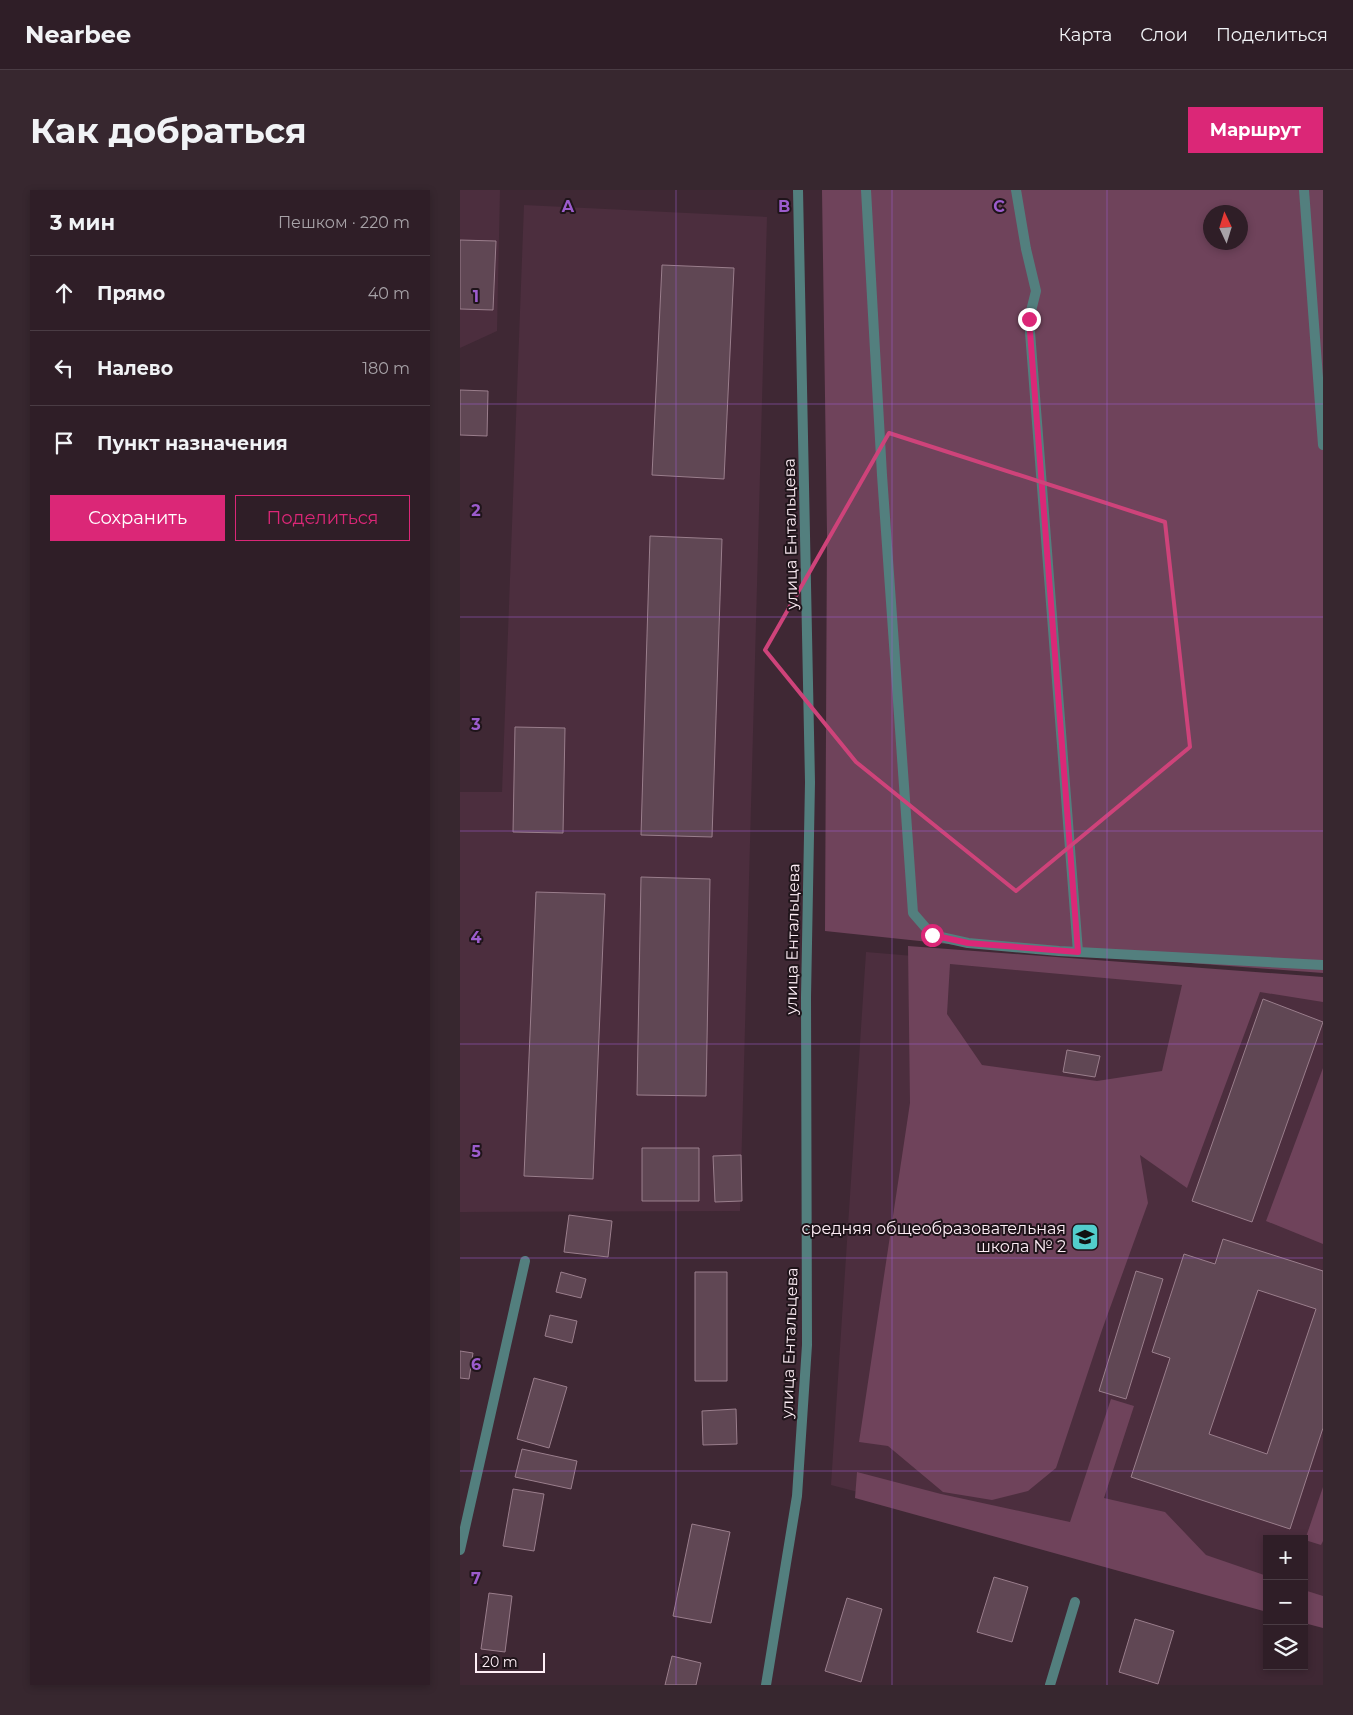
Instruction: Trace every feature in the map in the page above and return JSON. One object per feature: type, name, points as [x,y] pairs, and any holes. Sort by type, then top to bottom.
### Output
[{"type":"street","name":"улица Ентальцева","points":[[766,1685],[797,1496],[807,1345],[806,997],[810,782],[798,190]]},
{"type":"street","points":[[866,190],[882,475],[913,913],[932,935],[968,943],[1078,952],[1323,965]]},
{"type":"street","points":[[1016,190],[1026,249],[1036,291],[1029,319],[1078,952]]},
{"type":"street","points":[[1304,190],[1323,445]]},
{"type":"street","points":[[460,1550],[525,1261]]},
{"type":"street","points":[[1050,1685],[1075,1602]]},
{"type":"highlighted area","points":[[889,433],[1165,522],[1190,747],[1016,891],[856,762],[765,650]]},
{"type":"shaded area","points":[[460,190],[500,190],[497,331],[460,348]]},
{"type":"shaded area","points":[[822,190],[1323,190],[1323,973],[967,946],[825,931],[827,534]]},
{"type":"shaded area","points":[[524,205],[767,217],[740,1211],[460,1212],[460,792],[502,792]]},
{"type":"shaded area","points":[[908,946],[1323,977],[1323,1002],[1260,992],[1187,1188],[1140,1155],[1148,1203],[1102,1330],[1056,1468],[1028,1491],[992,1500],[943,1492],[888,1446],[859,1442],[910,1103]],"holes":[[[950,964],[1182,985],[1162,1071],[1097,1081],[982,1065],[947,1014]]]},
{"type":"shaded area","name":"средняя общеобразовательная школа № 2","points":[[866,952],[1323,990],[1323,1614],[1308,1610],[1308,1535],[1263,1535],[1263,1598],[831,1485]]},
{"type":"shaded area","points":[[1323,1068],[1323,1244],[1266,1221]]},
{"type":"shaded area","points":[[1111,1399],[1134,1406],[1104,1498],[1165,1512],[1206,1555],[1263,1575],[1263,1611],[855,1498],[857,1472],[941,1494],[1070,1522]]},
{"type":"shaded area","points":[[1323,1487],[1323,1541],[1321,1545],[1308,1541],[1307,1535]]},
{"type":"shaded area","points":[[1308,1591],[1323,1596],[1323,1628],[1308,1624]]},
{"type":"building","points":[[460,240],[496,241],[493,310],[460,309]]},
{"type":"building","points":[[662,265],[734,268],[724,479],[652,475]]},
{"type":"building","points":[[460,390],[488,391],[487,436],[460,435]]},
{"type":"building","points":[[650,536],[722,539],[712,837],[641,835]]},
{"type":"building","points":[[515,727],[565,728],[563,833],[513,832]]},
{"type":"building","points":[[641,877],[710,879],[706,1096],[637,1095]]},
{"type":"building","points":[[536,892],[605,894],[593,1179],[524,1176]]},
{"type":"building","points":[[1263,999],[1323,1022],[1252,1222],[1192,1201]]},
{"type":"building","points":[[1067,1050],[1100,1056],[1095,1077],[1063,1072]]},
{"type":"building","points":[[642,1148],[699,1148],[699,1201],[642,1201]]},
{"type":"building","points":[[741,1155],[742,1201],[715,1202],[713,1156]]},
{"type":"building","points":[[569,1215],[612,1221],[608,1257],[564,1252]]},
{"type":"building","points":[[1223,1239],[1323,1271],[1323,1428],[1290,1529],[1131,1477],[1170,1358],[1152,1352],[1184,1254],[1215,1264]],"holes":[[[1258,1290],[1316,1309],[1267,1454],[1209,1434]]]},
{"type":"building","points":[[1136,1271],[1163,1279],[1126,1399],[1099,1391]]},
{"type":"building","points":[[561,1272],[586,1279],[581,1298],[556,1292]]},
{"type":"building","points":[[695,1272],[727,1272],[727,1381],[695,1381]]},
{"type":"building","points":[[550,1315],[577,1321],[572,1343],[545,1336]]},
{"type":"building","points":[[460,1351],[473,1353],[469,1379],[460,1378]]},
{"type":"building","points":[[534,1378],[567,1387],[549,1448],[517,1439]]},
{"type":"building","points":[[736,1409],[737,1444],[703,1445],[702,1411]]},
{"type":"building","points":[[522,1449],[577,1461],[571,1489],[515,1477]]},
{"type":"building","points":[[513,1489],[544,1494],[534,1551],[503,1546]]},
{"type":"building","points":[[692,1524],[730,1532],[711,1623],[673,1616]]},
{"type":"building","points":[[994,1577],[1028,1587],[1012,1642],[977,1632]]},
{"type":"building","points":[[489,1593],[512,1596],[505,1652],[481,1649]]},
{"type":"building","points":[[847,1598],[882,1609],[861,1682],[825,1671]]},
{"type":"building","points":[[1135,1619],[1174,1631],[1158,1684],[1119,1672]]},
{"type":"building","points":[[672,1656],[701,1663],[696,1685],[665,1685]]},
{"type":"place","name":"средняя общеобразовательная школа № 2","points":[[1085,1237]]},
{"type":"route","points":[[932,935],[968,943],[1078,952],[1029,319]]}]
